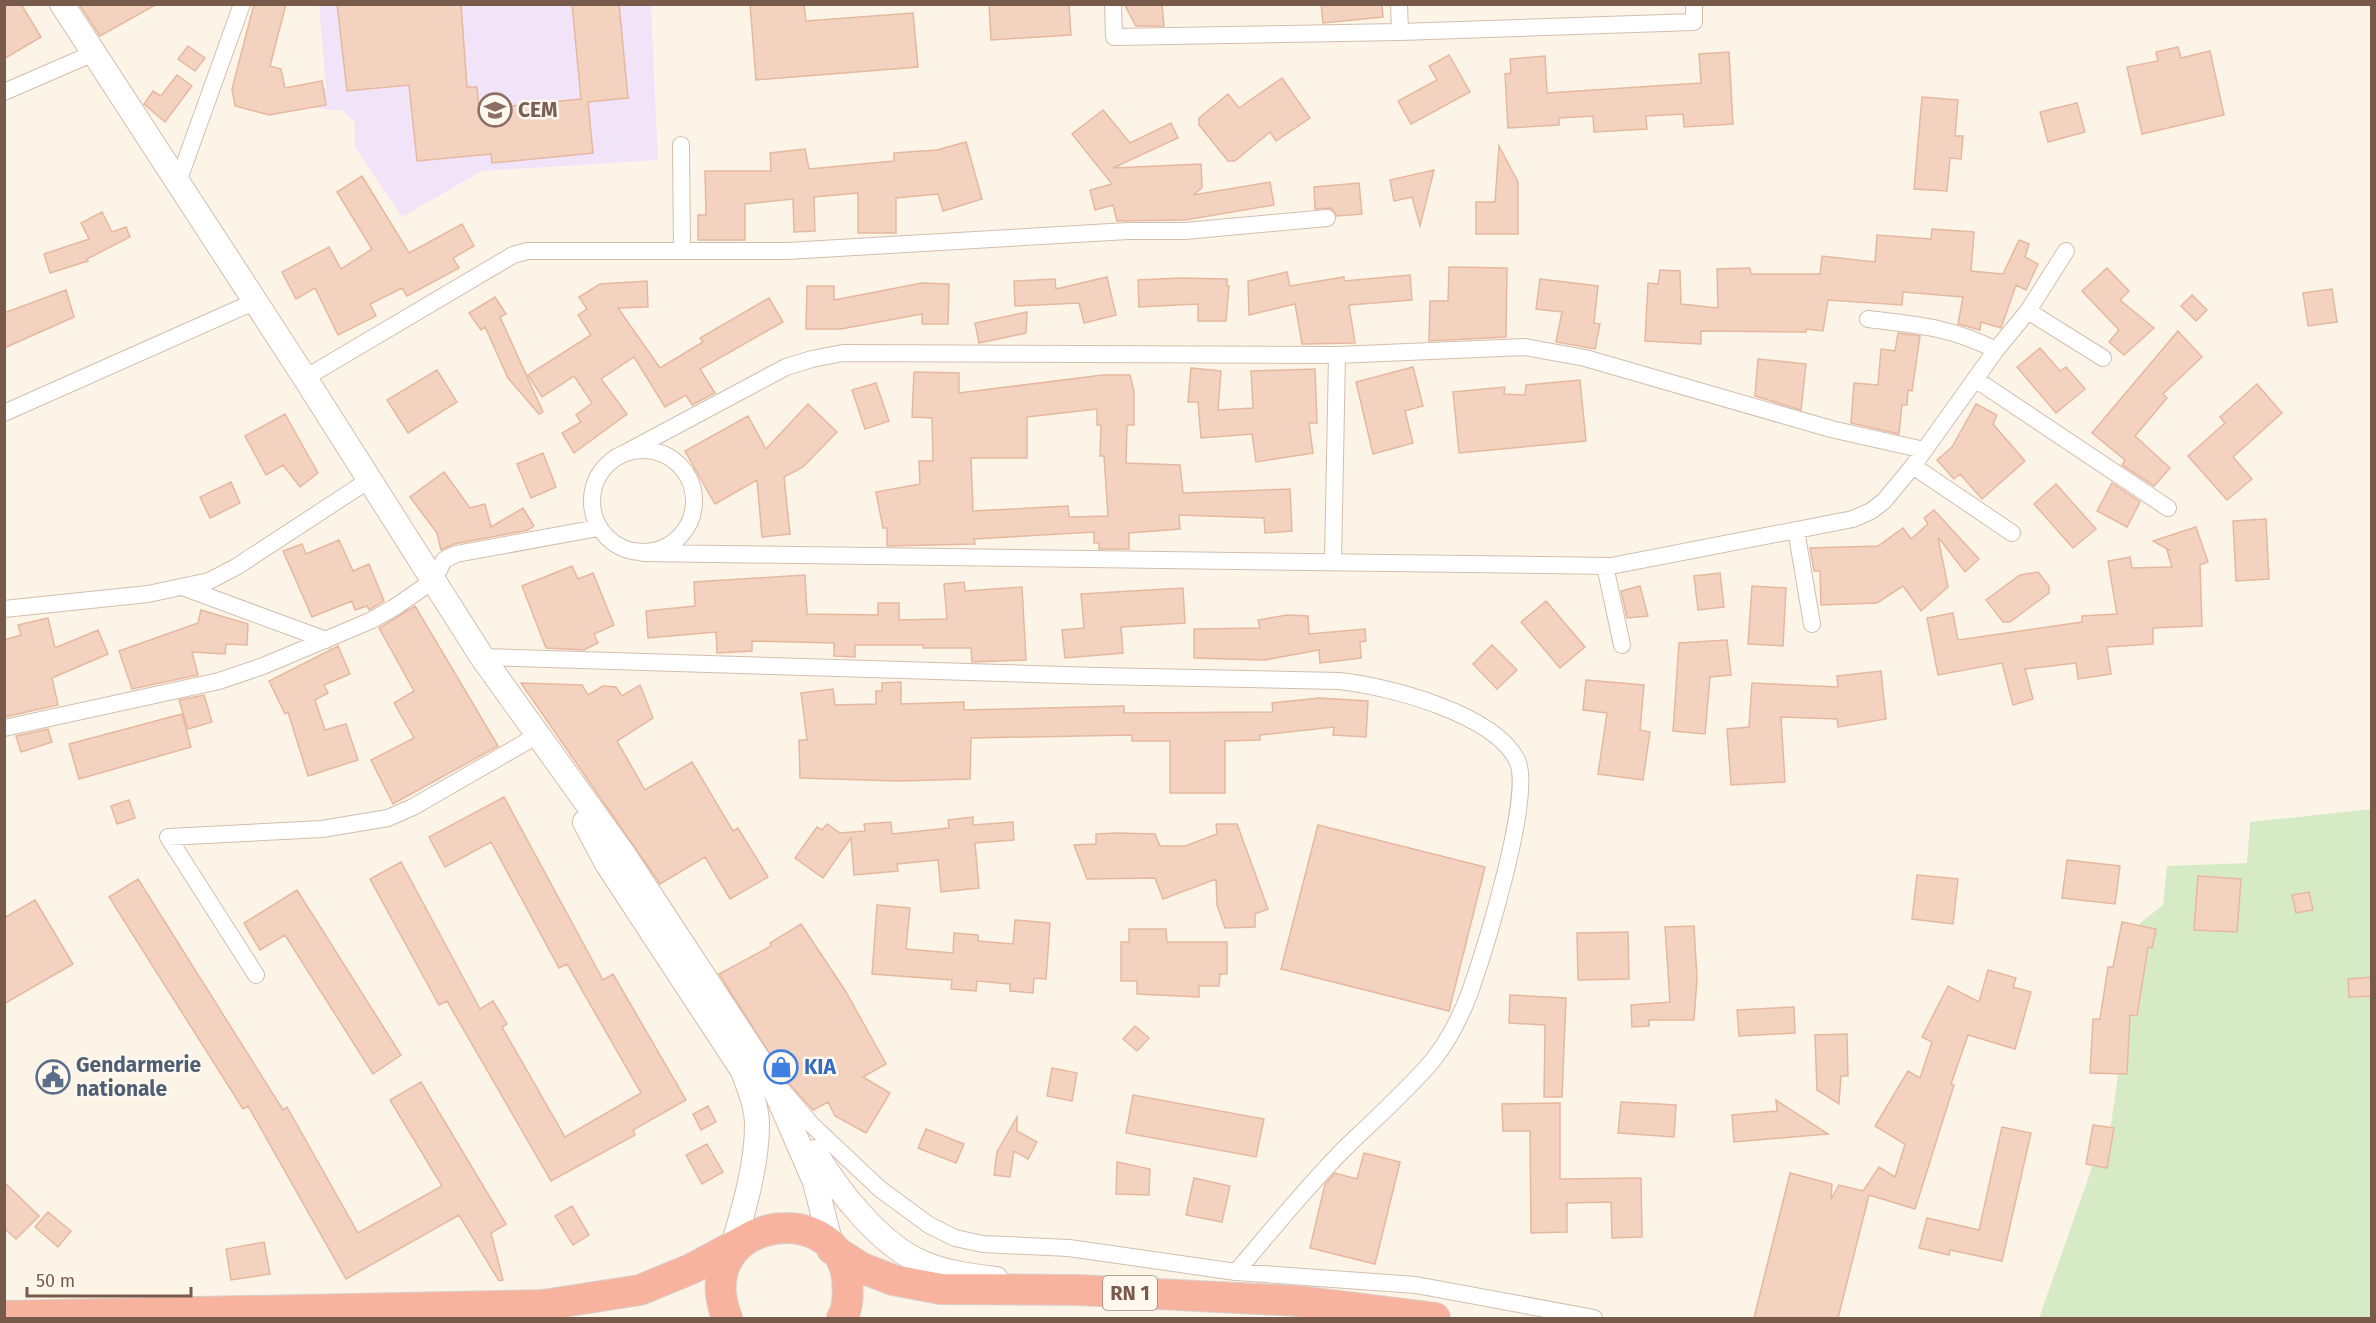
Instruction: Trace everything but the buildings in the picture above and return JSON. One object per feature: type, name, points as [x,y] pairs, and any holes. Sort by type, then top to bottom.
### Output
[{"type":"highway","name":"RN 1","points":[[4,1316],[543,1305],[640,1290],[691,1269],[765,1230],[787,1227],[798,1228],[819,1237],[832,1249],[862,1268],[893,1280],[941,1289],[1078,1290],[1298,1301],[1435,1318]]},
{"type":"highway","points":[[728,1318],[720,1299],[721,1277],[736,1247]]},
{"type":"highway","name":"RN 1","points":[[832,1249],[846,1272],[849,1294],[842,1318]]},
{"type":"main road","points":[[62,4],[256,301],[482,657],[624,855],[769,1076],[844,1197],[896,1245],[922,1263],[947,1270],[1078,1290]]},
{"type":"main road","points":[[543,743],[606,862],[743,1071],[757,1123],[754,1157],[736,1247]]},
{"type":"main road","points":[[769,1076],[815,1182],[832,1249]]},
{"type":"street","points":[[178,182],[242,4]]},
{"type":"street","points":[[1113,4],[1114,37],[1400,32],[1694,22],[1694,4]]},
{"type":"street","points":[[1399,4],[1400,32]]},
{"type":"street","points":[[4,92],[94,53]]},
{"type":"street","points":[[681,145],[682,251]]},
{"type":"street","points":[[305,378],[513,255],[527,251],[787,251],[1128,231],[1185,231],[1327,218]]},
{"type":"street","points":[[1924,450],[1831,429],[1585,358],[1525,347],[1336,356],[843,353],[786,367],[608,463],[597,477],[592,494],[592,511],[598,528],[610,541],[625,550],[643,553],[1605,566],[1853,519],[1871,511],[1884,501],[1913,466],[1996,350],[2028,311],[2066,251]]},
{"type":"street","points":[[4,413],[256,301]]},
{"type":"street","points":[[2028,311],[2103,358]]},
{"type":"street","points":[[1868,320],[1938,328],[1966,335],[1996,350]]},
{"type":"street","points":[[1333,562],[1336,356]]},
{"type":"street","points":[[1975,380],[2168,508]]},
{"type":"street","points":[[623,454],[644,450],[661,453],[677,462],[688,476],[694,493],[693,511],[687,528],[675,541],[659,550],[643,553]]},
{"type":"street","points":[[1913,466],[2012,533]]},
{"type":"street","points":[[4,609],[185,588],[236,567],[369,480]]},
{"type":"street","points":[[4,728],[219,681],[326,640],[378,616],[434,580],[444,560],[456,554],[598,528]]},
{"type":"street","points":[[1796,530],[1812,624]]},
{"type":"street","points":[[1605,566],[1622,645]]},
{"type":"street","points":[[185,588],[326,640]]},
{"type":"street","points":[[482,657],[1085,676],[1339,681],[1372,685],[1410,694],[1476,723],[1505,744],[1517,761],[1519,771],[1519,819],[1470,992],[1454,1029],[1426,1067],[1346,1148],[1236,1272]]},
{"type":"street","points":[[256,975],[168,837],[322,828],[388,818],[543,743]]},
{"type":"street","points":[[769,1076],[811,1124],[880,1189],[929,1225],[956,1238],[983,1244],[1069,1248],[1236,1272],[1416,1285],[1594,1318]]},
{"type":"shaded area","name":"CEM","points":[[319,5],[651,5],[658,160],[482,171],[402,217],[355,147],[355,122],[343,111],[317,108],[314,92],[326,88]]},
{"type":"green space","points":[[2371,809],[2371,1318],[2039,1318],[2096,1156],[2106,1159],[2140,923],[2163,905],[2167,866],[2247,863],[2250,822]]},
{"type":"place","name":"CEM","points":[[495,110]]},
{"type":"place","name":"KIA","points":[[781,1067]]},
{"type":"place","name":"Gendarmerie nationale","points":[[53,1077]]}]
